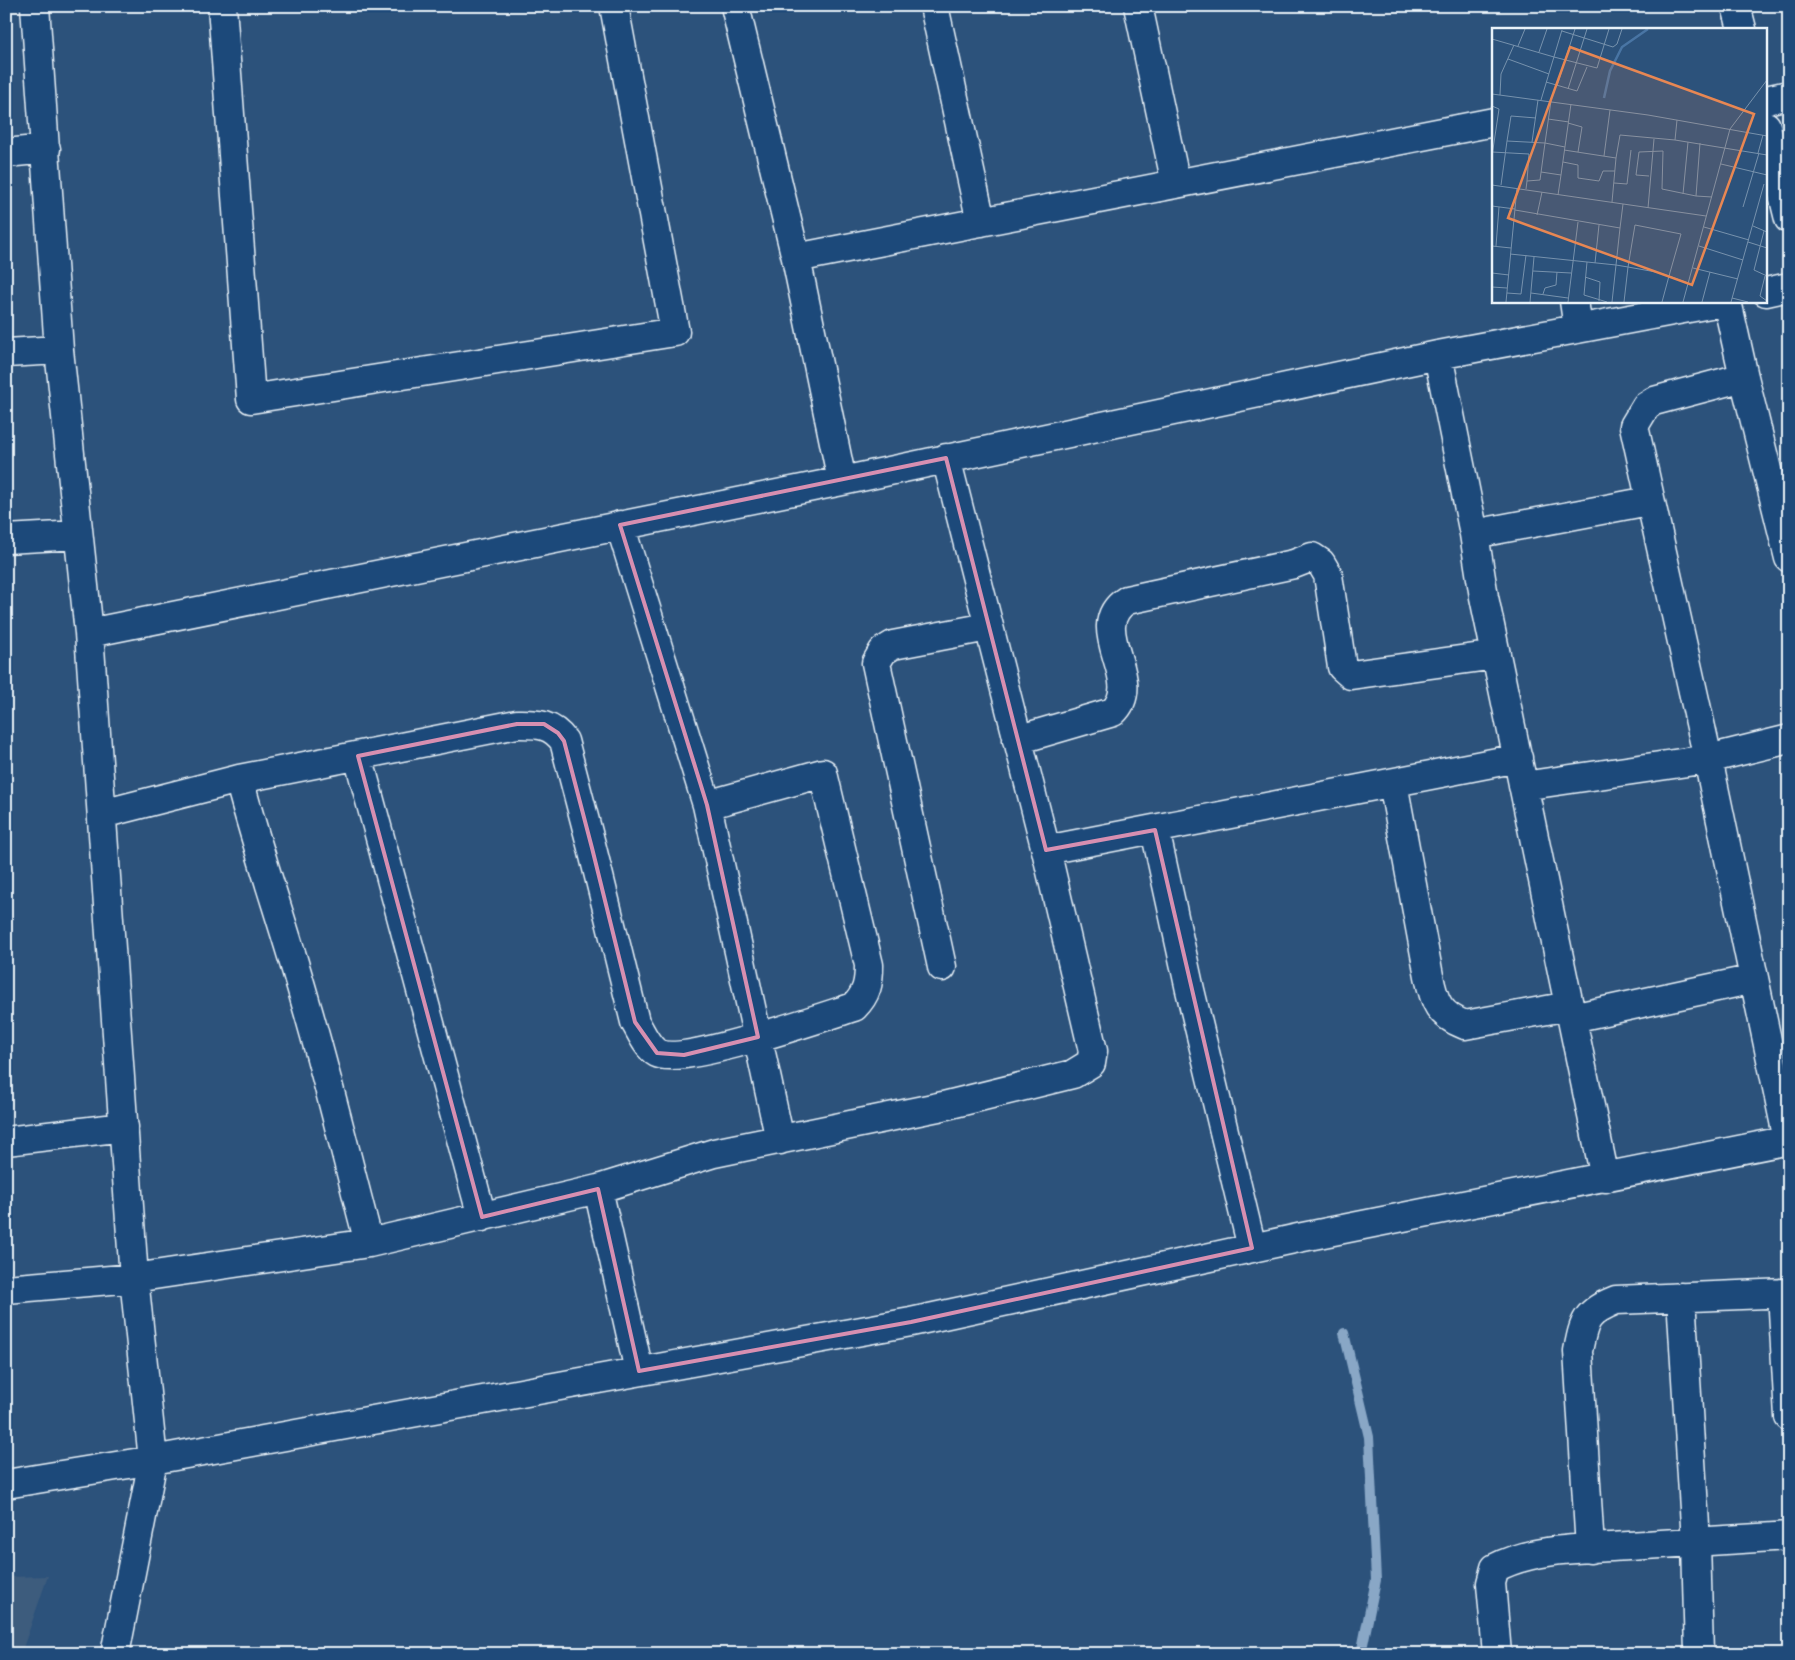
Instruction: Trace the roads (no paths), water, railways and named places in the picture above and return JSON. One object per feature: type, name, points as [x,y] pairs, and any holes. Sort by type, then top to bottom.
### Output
[{"type":"street","points":[[36,6],[59,350],[88,632],[134,1278],[153,1460],[115,1654]]},
{"type":"street","points":[[222,6],[251,399],[674,332],[614,6]]},
{"type":"street","points":[[735,6],[796,258],[842,481]]},
{"type":"street","points":[[934,6],[981,222]]},
{"type":"street","points":[[1138,6],[1176,184]]},
{"type":"street","points":[[1736,6],[1742,28]]},
{"type":"street","points":[[1768,100],[1789,95]]},
{"type":"street","points":[[796,258],[1492,122]]},
{"type":"street","points":[[1768,134],[1789,219]]},
{"type":"street","points":[[6,153],[46,149]]},
{"type":"street","points":[[1768,292],[1789,287]]},
{"type":"street","points":[[1574,302],[1578,328]]},
{"type":"street","points":[[88,632],[842,481],[1438,355],[1721,302]]},
{"type":"street","points":[[1727,302],[1789,558]]},
{"type":"street","points":[[6,354],[59,350]]},
{"type":"street","points":[[1438,355],[1474,534],[1484,597],[1605,1178]]},
{"type":"street","points":[[6,1484],[153,1460],[910,1322],[1252,1248],[1788,1140],[1708,759],[1649,501],[1634,426],[1646,406],[1654,401],[1744,377]]},
{"type":"street","points":[[6,1289],[134,1278],[369,1243],[598,1189],[714,1153],[943,1106],[1073,1074],[1091,1063],[1093,1051],[1046,850],[946,458]]},
{"type":"street","points":[[1474,534],[1649,501]]},
{"type":"street","points":[[620,525],[707,805],[780,1140]]},
{"type":"street","points":[[6,539],[78,535]]},
{"type":"street","points":[[1017,740],[1113,712],[1121,704],[1125,690],[1110,627],[1111,615],[1116,607],[1127,600],[1294,564],[1312,557],[1321,563],[1328,575],[1342,667],[1352,676],[1496,655]]},
{"type":"street","points":[[942,967],[876,663],[883,651],[893,645],[988,627]]},
{"type":"street","points":[[102,814],[239,778],[517,724],[544,724],[558,733],[564,741],[635,1022],[648,1044],[657,1053],[668,1056],[758,1037],[854,1007],[865,996],[869,982],[869,965],[823,774],[707,805]]},
{"type":"street","points":[[1523,786],[1708,759],[1789,739]]},
{"type":"street","points":[[358,756],[482,1217]]},
{"type":"street","points":[[1046,850],[1518,758]]},
{"type":"street","points":[[239,778],[259,853],[277,904],[307,1006],[369,1243]]},
{"type":"street","points":[[1393,783],[1433,995],[1441,1010],[1450,1019],[1465,1025],[1570,1012],[1754,979]]},
{"type":"street","points":[[1155,830],[1190,990],[1252,1248]]},
{"type":"street","points":[[6,1141],[124,1127]]},
{"type":"street","points":[[598,1189],[639,1371]]},
{"type":"street","points":[[1590,1549],[1578,1351],[1582,1326],[1595,1308],[1616,1300],[1785,1293],[1789,1417]]},
{"type":"street","points":[[1681,1297],[1696,1542],[1699,1654]]},
{"type":"street","points":[[1497,1654],[1491,1582],[1496,1568],[1514,1559],[1532,1555],[1590,1549],[1789,1536]]},
{"type":"waterway","points":[[1344,1333],[1369,1437],[1376,1580],[1361,1654]]}]
